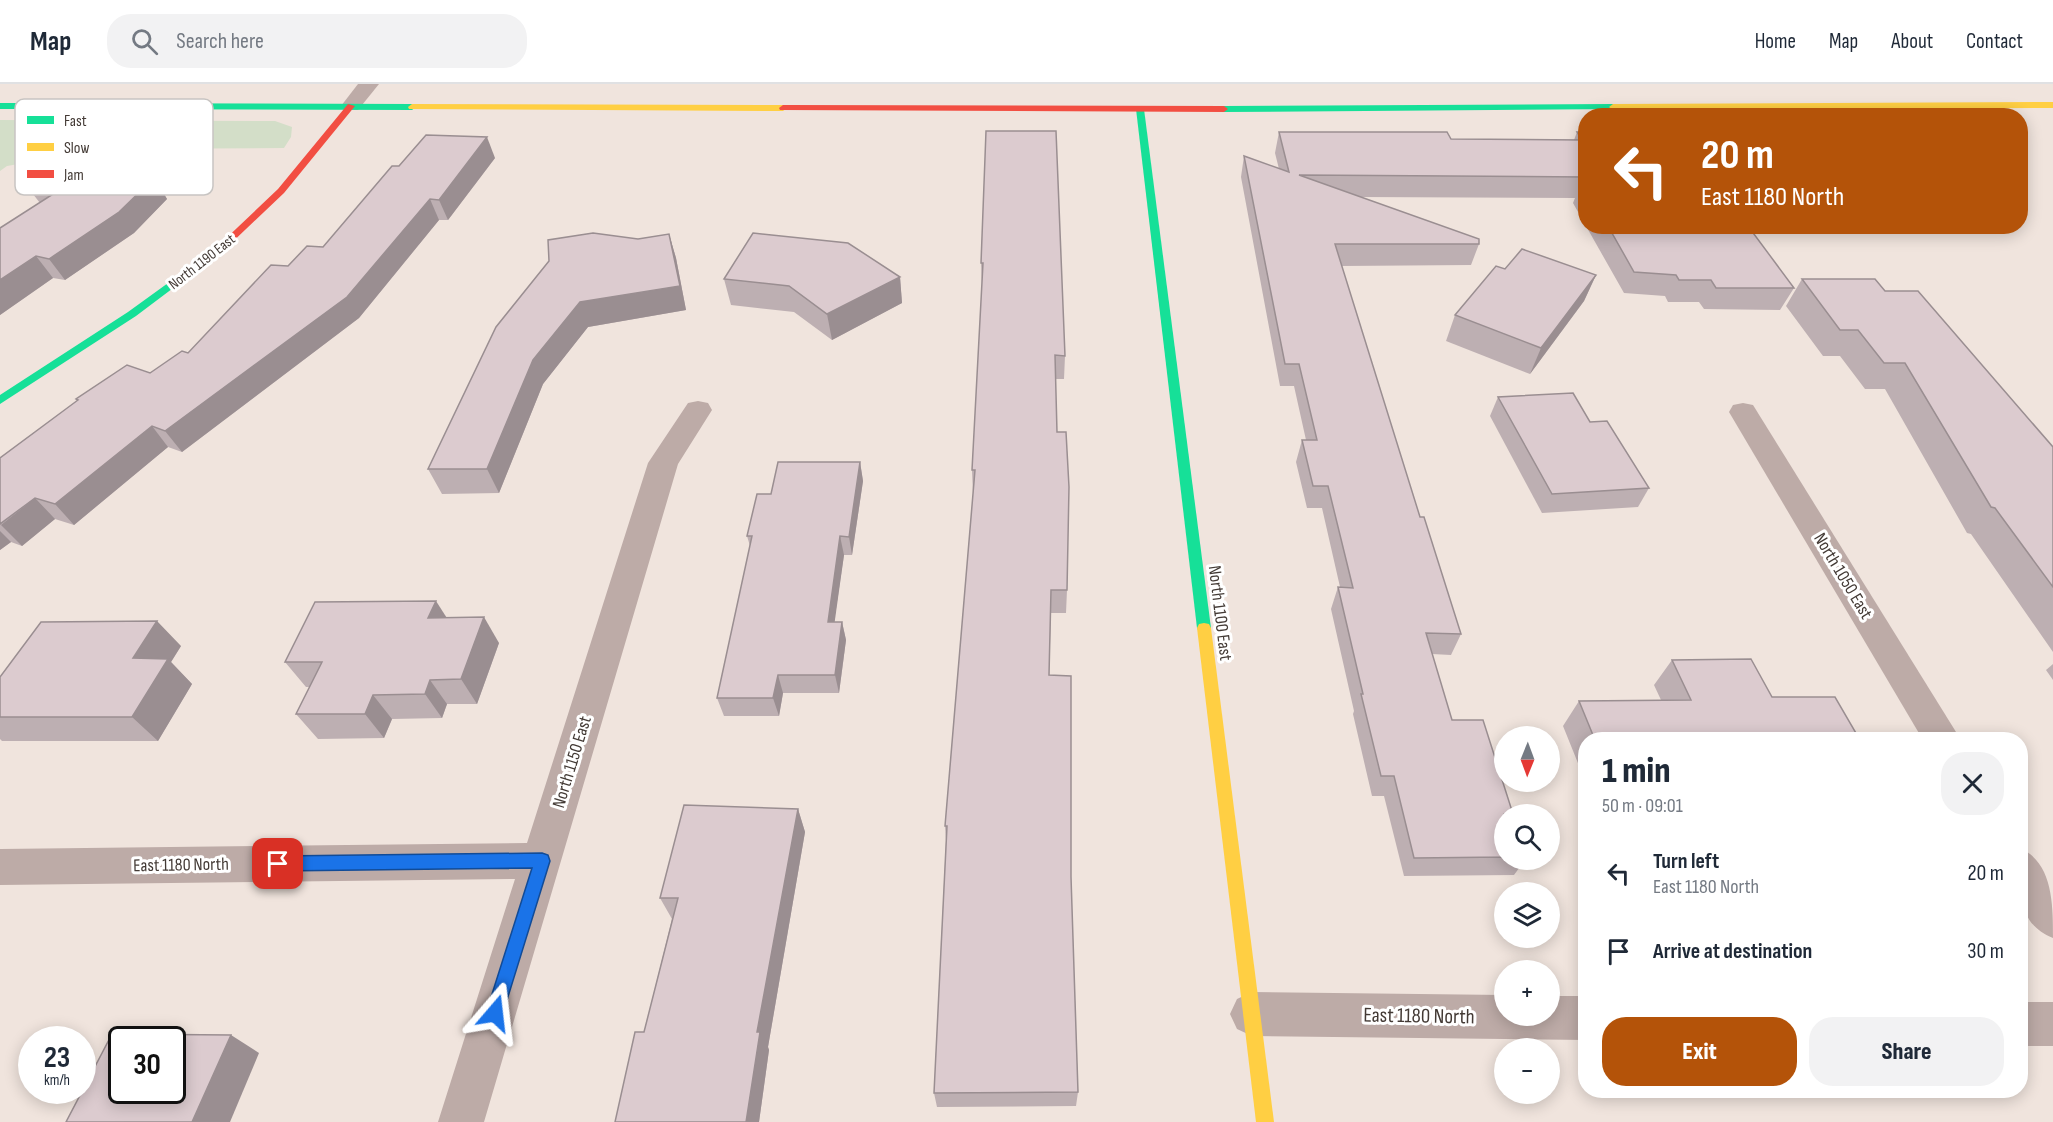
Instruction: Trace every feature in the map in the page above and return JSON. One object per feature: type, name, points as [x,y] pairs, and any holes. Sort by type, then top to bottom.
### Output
[{"type":"street","name":"North 1190 East","points":[[0,400],[124,320],[205,263],[258,216],[369,84]]},
{"type":"street","points":[[213,106],[1140,109],[2053,105]]},
{"type":"street","name":"North 1100 East","points":[[1140,109],[1265,1122]]},
{"type":"street","name":"North 1150 East","points":[[461,1122],[663,463],[698,410]]},
{"type":"street","name":"North 1050 East","points":[[1743,412],[1938,732]]},
{"type":"street","name":"East 1180 North","points":[[0,867],[542,861]]},
{"type":"street","points":[[2028,879],[2053,919]]},
{"type":"street","name":"East 1180 North","points":[[1252,1014],[1578,1018]]},
{"type":"street","points":[[2028,1024],[2053,1024]]},
{"type":"green space","points":[[0,120],[15,120],[15,165],[7,166],[0,171]]},
{"type":"green space","points":[[213,121],[275,121],[292,127],[291,137],[284,148],[213,148]]},
{"type":"building","points":[[986,131],[1056,131],[1065,356],[1055,355],[1057,432],[1066,432],[1069,487],[1067,590],[1051,590],[1049,675],[1071,676],[1071,877],[1078,1092],[934,1093],[947,826],[945,826],[975,470],[972,470],[983,263],[981,263]]},
{"type":"building","points":[[1279,132],[1447,132],[1451,139],[1578,140],[1578,177],[1299,175],[1479,239],[1479,244],[1335,244],[1420,517],[1424,517],[1461,634],[1426,633],[1452,720],[1483,720],[1494,754],[1494,792],[1506,792],[1510,804],[1494,804],[1494,857],[1414,858],[1394,776],[1381,776],[1338,587],[1353,588],[1328,486],[1313,486],[1302,440],[1317,440],[1299,364],[1285,364],[1244,156],[1289,172]]},
{"type":"building","points":[[426,135],[487,137],[439,200],[430,199],[347,297],[165,431],[152,426],[55,504],[35,498],[0,524],[0,458],[78,400],[76,399],[127,365],[150,373],[182,351],[188,353],[271,265],[288,266],[307,246],[323,247],[392,166],[399,166]]},
{"type":"building","points":[[52,195],[136,195],[119,212],[49,259],[36,256],[0,280],[0,228]]},
{"type":"building","points":[[593,233],[638,239],[669,234],[680,286],[580,302],[533,360],[487,469],[428,469],[496,327],[549,261],[548,240]]},
{"type":"building","points":[[753,233],[848,243],[900,277],[827,314],[789,286],[724,279]]},
{"type":"building","points":[[1613,234],[1754,234],[1794,288],[1716,288],[1711,280],[1679,280],[1676,275],[1634,272]]},
{"type":"building","points":[[1522,249],[1596,275],[1541,348],[1455,315],[1496,266],[1505,269]]},
{"type":"building","points":[[1802,279],[1875,279],[1885,291],[1918,291],[2053,447],[2053,587],[1995,508],[1991,507],[1905,363],[1884,363],[1858,330],[1840,330]]},
{"type":"building","points":[[1573,393],[1590,422],[1607,421],[1649,488],[1552,494],[1498,397]]},
{"type":"building","points":[[778,462],[860,462],[849,537],[840,536],[828,622],[842,622],[835,675],[778,675],[773,698],[717,698],[752,536],[747,536],[757,494],[771,494]]},
{"type":"building","points":[[436,601],[428,618],[484,617],[461,679],[430,680],[425,694],[373,695],[365,714],[296,714],[322,662],[285,662],[315,602]]},
{"type":"building","points":[[157,621],[133,658],[168,659],[132,717],[0,717],[0,677],[41,622]]},
{"type":"building","points":[[1751,659],[1772,697],[1835,697],[1855,732],[1592,732],[1579,701],[1691,700],[1672,660]]},
{"type":"building","points":[[684,805],[798,809],[757,1032],[760,1032],[746,1122],[615,1122],[635,1032],[644,1032],[678,898],[660,898]]},
{"type":"building","points":[[186,1035],[231,1035],[192,1122],[66,1122],[75,1104],[96,1104],[96,1065],[108,1042],[108,1104],[186,1104]]},
{"type":"traffic: fast","points":[[0,106],[15,106]]},
{"type":"traffic: fast","points":[[213,107],[412,107]]},
{"type":"traffic: fast","points":[[1224,109],[1613,107]]},
{"type":"traffic: fast","points":[[1140,109],[1204,628]]},
{"type":"traffic: fast","points":[[0,400],[132,314],[222,247]]},
{"type":"traffic: slow","points":[[1613,107],[2053,105]]},
{"type":"traffic: slow","points":[[412,107],[783,108]]},
{"type":"traffic: slow","points":[[1204,628],[1265,1122]]},
{"type":"traffic: jam","points":[[222,247],[281,191],[351,106]]},
{"type":"traffic: jam","points":[[783,108],[1224,109]]},
{"type":"route","points":[[278,864],[542,861],[495,1013]]}]
